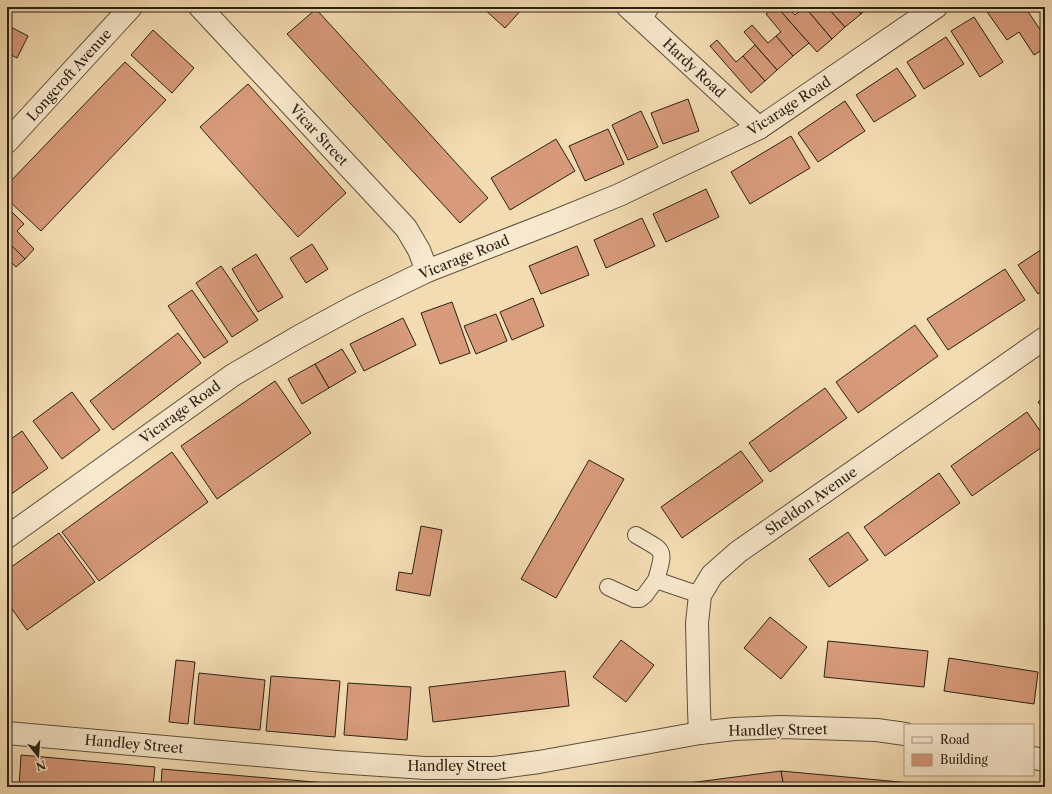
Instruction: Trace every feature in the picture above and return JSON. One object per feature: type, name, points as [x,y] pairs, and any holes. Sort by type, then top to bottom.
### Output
[{"type":"street","name":"Longcroft Avenue","points":[[7,142],[131,7]]},
{"type":"street","name":"Vicar Street","points":[[200,7],[406,228],[419,250],[427,271]]},
{"type":"street","name":"Vicarage Road","points":[[7,536],[233,375],[355,306],[427,271],[619,195],[759,128],[936,7]]},
{"type":"street","name":"Hardy Road","points":[[641,11],[759,128]]},
{"type":"street","name":"Sheldon Avenue","points":[[700,733],[697,623],[700,595],[712,574],[738,552],[1045,338]]},
{"type":"street","name":"Handley Street","points":[[7,732],[336,762],[425,768],[495,768],[540,762],[700,733],[734,729],[781,727],[877,730],[904,734]]},
{"type":"street","points":[[1034,758],[1045,760]]},
{"type":"lane","points":[[608,587],[634,599],[640,599],[645,595],[656,580],[662,560],[660,549],[636,535]]},
{"type":"lane","points":[[656,580],[700,595]]},
{"type":"building","points":[[482,7],[524,7],[505,28]]},
{"type":"building","points":[[774,7],[777,7],[809,43],[793,56],[776,36],[781,32],[766,14]]},
{"type":"building","points":[[777,7],[788,7],[795,15],[805,7],[832,39],[817,52]]},
{"type":"building","points":[[805,7],[827,7],[845,27],[832,39]]},
{"type":"building","points":[[827,7],[855,7],[861,14],[845,27]]},
{"type":"building","points":[[855,7],[868,7],[861,14]]},
{"type":"building","points":[[988,7],[1025,7],[1045,37],[1045,48],[1034,55],[1019,32],[1007,40],[985,9]]},
{"type":"building","points":[[316,9],[488,198],[460,223],[287,34]]},
{"type":"building","points":[[974,17],[1003,62],[980,77],[951,31]]},
{"type":"building","points":[[7,25],[28,36],[17,58],[7,53]]},
{"type":"building","points":[[752,25],[768,43],[776,36],[793,56],[777,70],[744,32]]},
{"type":"building","points":[[153,30],[194,68],[172,93],[131,55]]},
{"type":"building","points":[[946,37],[964,64],[924,89],[907,62]]},
{"type":"building","points":[[717,40],[736,62],[743,56],[765,81],[751,93],[710,46]]},
{"type":"building","points":[[755,45],[777,70],[765,81],[743,56]]},
{"type":"building","points":[[125,62],[166,100],[41,231],[7,199],[7,185]]},
{"type":"building","points":[[897,68],[916,96],[874,122],[856,95]]},
{"type":"building","points":[[248,84],[346,193],[298,237],[200,127]]},
{"type":"building","points":[[688,99],[699,131],[663,144],[651,113]]},
{"type":"building","points":[[845,101],[865,131],[818,162],[798,133]]},
{"type":"building","points":[[641,111],[658,147],[628,160],[612,125]]},
{"type":"building","points":[[608,129],[624,164],[585,181],[569,146]]},
{"type":"building","points":[[791,136],[810,168],[750,204],[731,172]]},
{"type":"building","points":[[556,139],[575,171],[510,210],[491,178]]},
{"type":"building","points":[[706,189],[719,217],[666,242],[653,214]]},
{"type":"building","points":[[7,207],[24,224],[17,231],[34,249],[25,259],[7,241]]},
{"type":"building","points":[[642,218],[655,246],[606,268],[594,240]]},
{"type":"building","points":[[7,241],[25,259],[16,267],[7,258]]},
{"type":"building","points":[[312,244],[328,269],[306,283],[290,258]]},
{"type":"building","points":[[577,246],[589,275],[541,294],[529,266]]},
{"type":"building","points":[[1045,247],[1045,289],[1038,294],[1018,265]]},
{"type":"building","points":[[256,254],[283,297],[258,312],[232,269]]},
{"type":"building","points":[[221,266],[258,320],[232,337],[196,283]]},
{"type":"building","points":[[1005,269],[1025,300],[948,350],[927,319]]},
{"type":"building","points":[[192,290],[228,342],[204,358],[168,306]]},
{"type":"building","points":[[533,298],[544,326],[512,340],[500,312]]},
{"type":"building","points":[[452,302],[470,353],[440,364],[421,313]]},
{"type":"building","points":[[496,314],[507,341],[476,354],[464,326]]},
{"type":"building","points":[[403,318],[416,345],[364,371],[350,344]]},
{"type":"building","points":[[915,325],[938,356],[858,413],[836,382]]},
{"type":"building","points":[[178,333],[201,363],[113,430],[90,401]]},
{"type":"building","points":[[342,349],[356,372],[329,388],[315,364]]},
{"type":"building","points":[[315,364],[329,388],[302,404],[288,379]]},
{"type":"building","points":[[275,381],[311,433],[217,499],[181,446]]},
{"type":"building","points":[[825,388],[847,418],[770,472],[749,443]]},
{"type":"building","points":[[72,392],[100,430],[62,459],[33,421]]},
{"type":"building","points":[[1045,396],[1045,411],[1038,402]]},
{"type":"building","points":[[1027,412],[1045,438],[1045,445],[972,496],[951,466]]},
{"type":"building","points":[[22,431],[48,468],[7,497],[7,442]]},
{"type":"building","points":[[741,451],[763,481],[682,538],[661,507]]},
{"type":"building","points":[[172,452],[208,502],[99,581],[62,532]]},
{"type":"building","points":[[589,460],[624,479],[556,598],[521,579]]},
{"type":"building","points":[[939,473],[960,503],[885,556],[864,527]]},
{"type":"building","points":[[421,526],[442,530],[430,596],[396,590],[399,572],[412,574]]},
{"type":"building","points":[[848,532],[868,560],[829,587],[809,559]]},
{"type":"building","points":[[59,533],[95,582],[27,630],[7,602],[7,570]]},
{"type":"building","points":[[770,617],[807,647],[781,679],[744,648]]},
{"type":"building","points":[[621,640],[654,665],[626,702],[593,677]]},
{"type":"building","points":[[828,641],[928,651],[924,687],[824,677]]},
{"type":"building","points":[[949,658],[1038,672],[1034,704],[944,691]]},
{"type":"building","points":[[176,660],[195,662],[188,724],[169,722]]},
{"type":"building","points":[[565,671],[569,706],[433,722],[429,687]]},
{"type":"building","points":[[199,673],[265,680],[260,730],[194,724]]},
{"type":"building","points":[[271,676],[340,681],[335,737],[266,731]]},
{"type":"building","points":[[348,683],[411,687],[407,740],[344,735]]},
{"type":"building","points":[[21,755],[155,767],[153,787],[19,787]]},
{"type":"building","points":[[162,769],[326,783],[326,787],[161,787]]},
{"type":"building","points":[[781,771],[784,787],[658,787]]},
{"type":"building","points":[[781,771],[911,783],[911,787],[784,787]]},
{"type":"building","points":[[351,783],[390,787],[351,787]]},
{"type":"building","points":[[911,783],[940,787],[911,787]]}]
